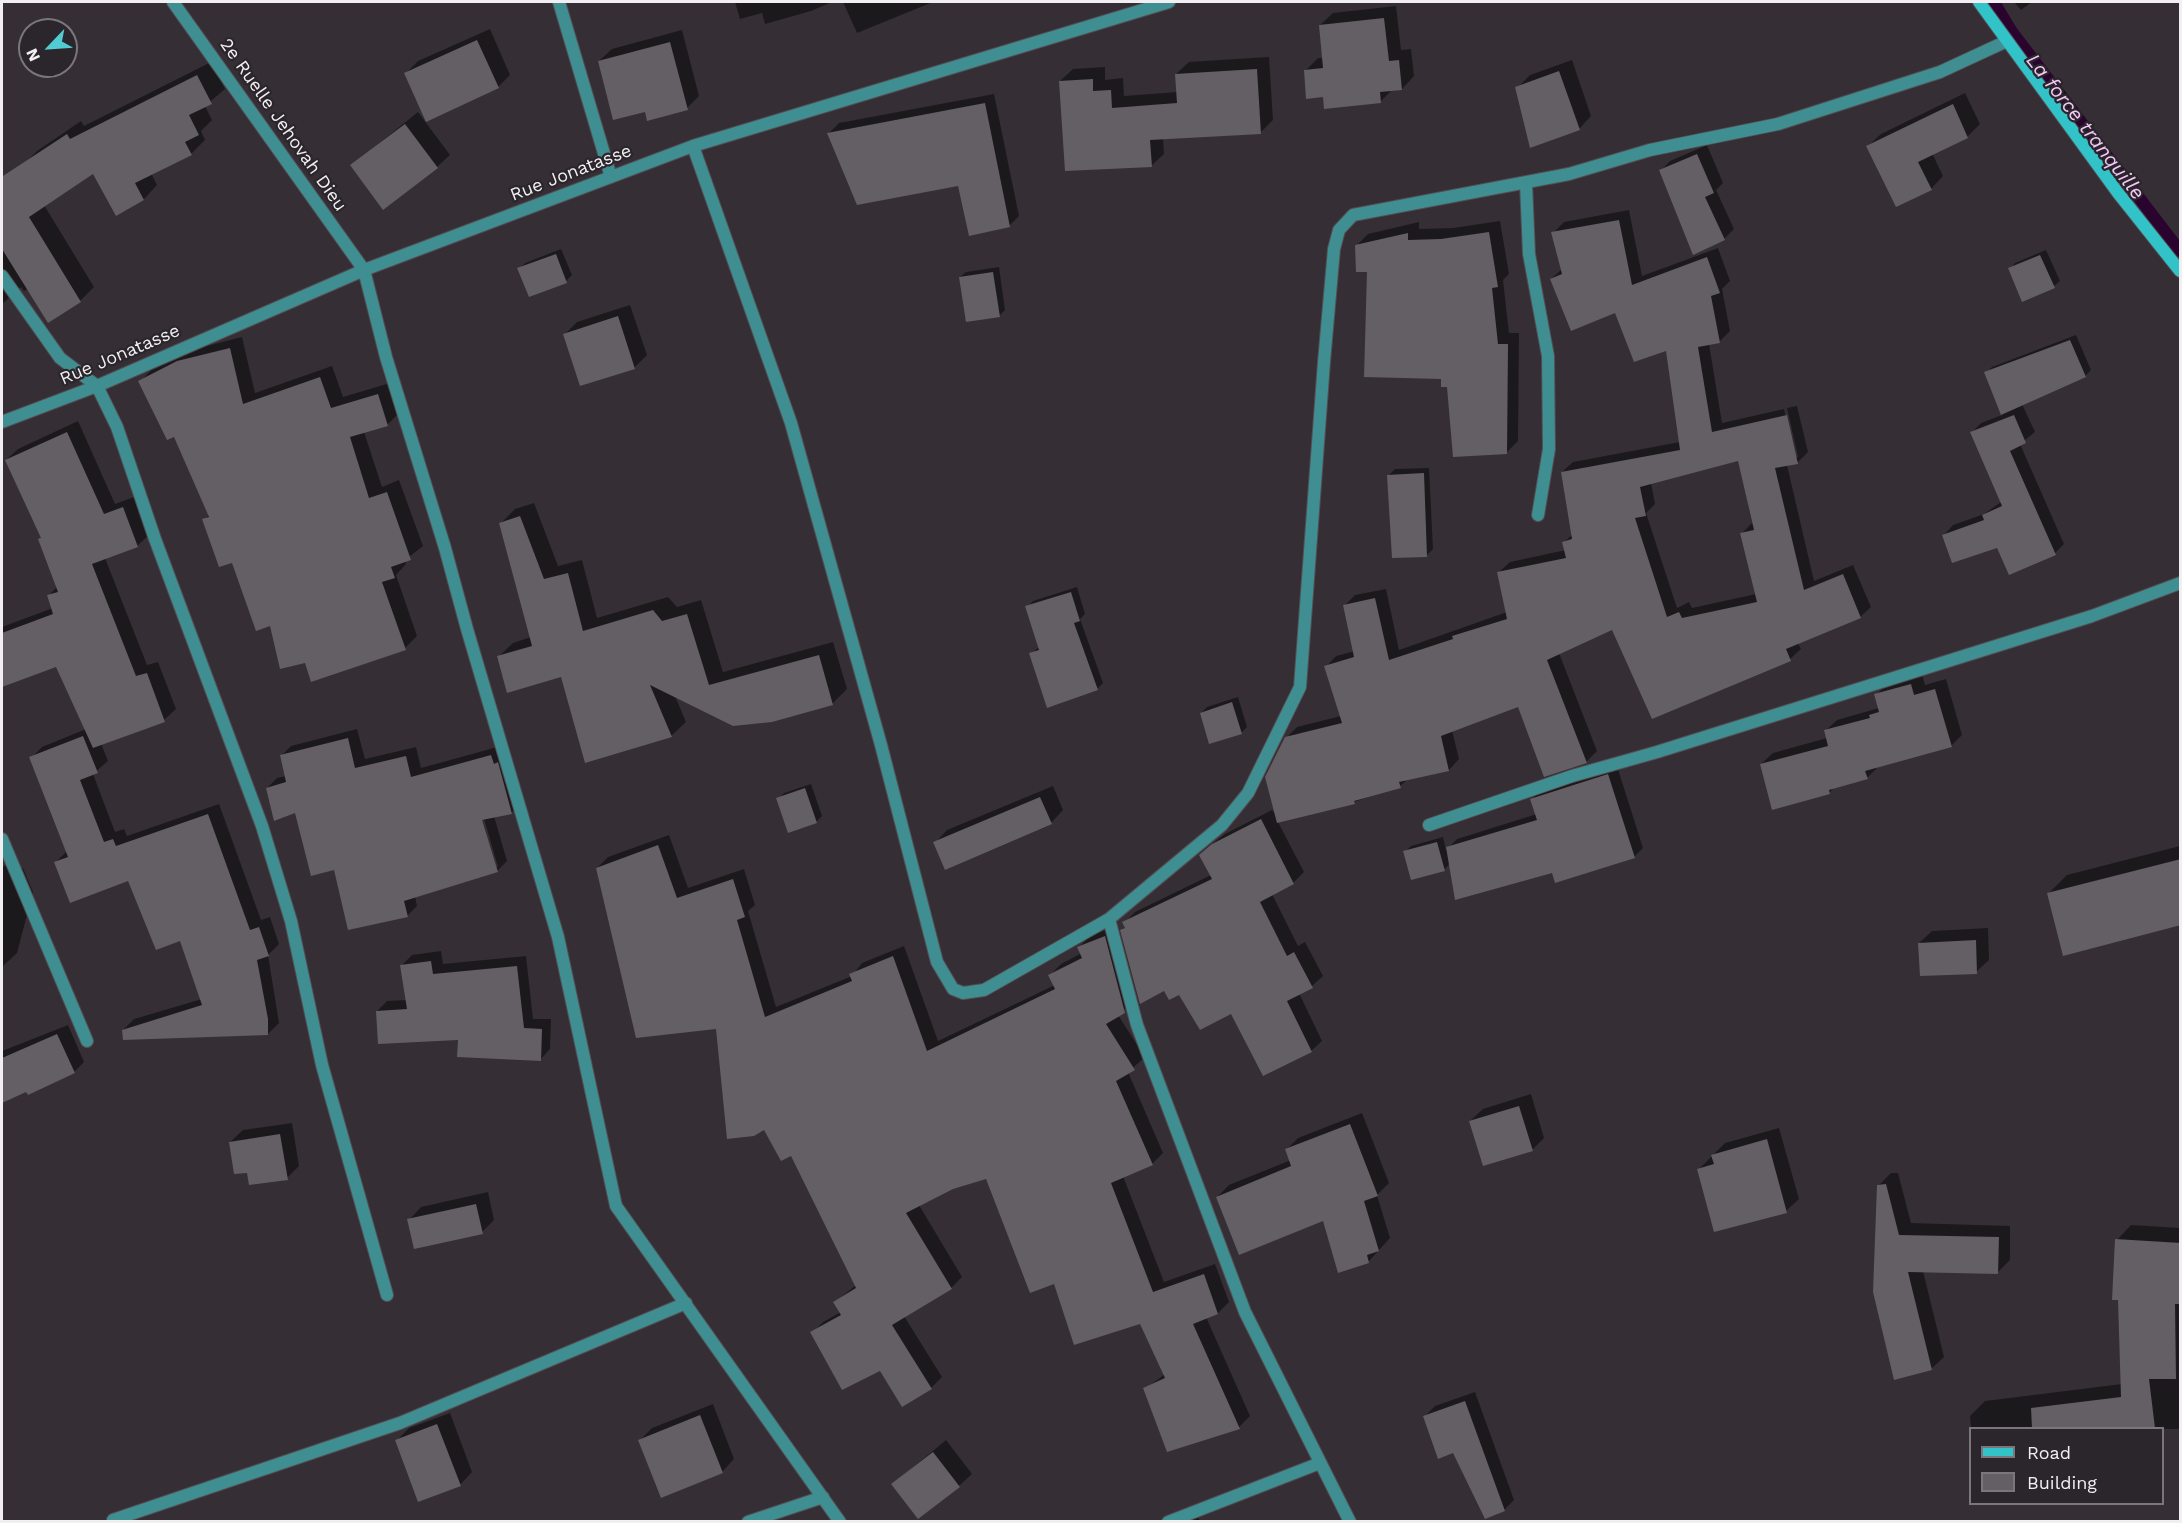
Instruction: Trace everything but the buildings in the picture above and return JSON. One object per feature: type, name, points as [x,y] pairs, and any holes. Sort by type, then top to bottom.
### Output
[{"type":"street","name":"2e Ruelle Jehovah Dieu","points":[[173,2],[364,270]]},
{"type":"street","points":[[559,2],[611,177]]},
{"type":"street","name":"Rue Jonatasse","points":[[2,422],[97,386],[364,270],[693,146],[1169,2]]},
{"type":"street","points":[[1980,2],[2118,193],[2181,271]]},
{"type":"street","points":[[693,146],[791,423],[881,745],[937,962],[952,989],[963,993],[984,990],[1108,919],[1222,825],[1248,792],[1300,687],[1334,249],[1339,230],[1353,214],[1569,174],[1650,150],[1778,124],[1940,72],[2007,40]]},
{"type":"street","points":[[1526,183],[1529,254],[1548,356],[1549,449],[1538,515]]},
{"type":"street","points":[[364,270],[386,357],[445,548],[558,937],[616,1206],[840,1521]]},
{"type":"street","points":[[2,276],[60,358],[97,386],[117,427],[155,539],[262,826],[291,921],[322,1065],[387,1295]]},
{"type":"street","points":[[1429,825],[1572,776],[1658,752],[2092,616],[2181,583]]},
{"type":"street","points":[[2,839],[87,1041]]},
{"type":"street","points":[[1108,919],[1137,1025],[1245,1312],[1350,1521]]},
{"type":"street","points":[[113,1520],[400,1423],[686,1303]]},
{"type":"street","points":[[1168,1521],[1320,1463]]},
{"type":"street","points":[[748,1521],[823,1497]]},
{"type":"waterway","name":"La force tranquille","points":[[1994,2],[2012,32],[2180,251]]}]
